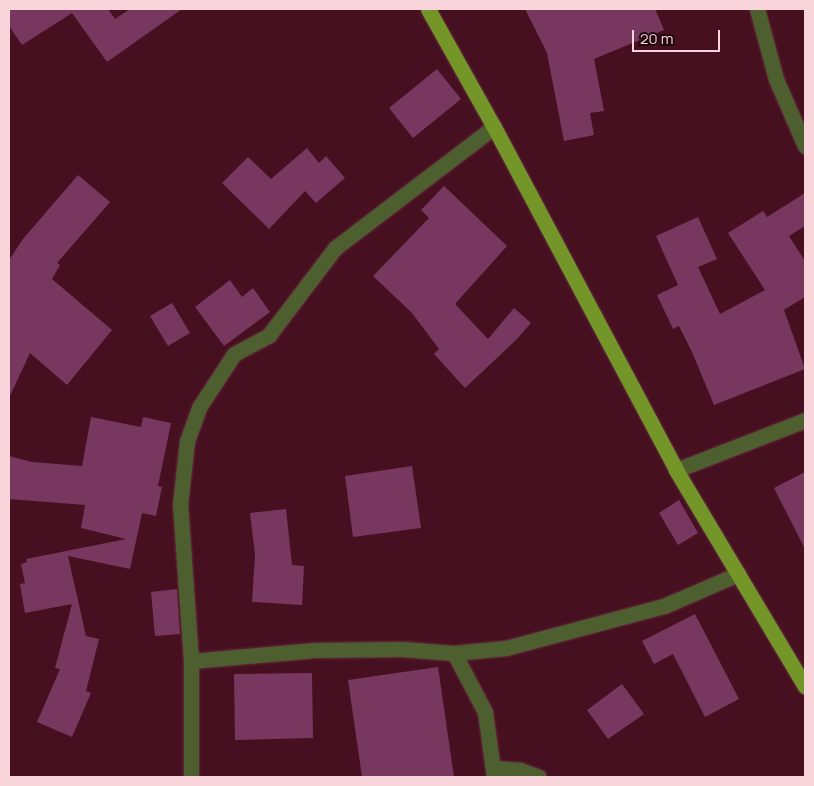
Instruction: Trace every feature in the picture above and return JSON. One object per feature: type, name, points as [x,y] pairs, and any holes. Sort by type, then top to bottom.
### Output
[{"type":"main road","points":[[428,9],[494,127],[676,470],[805,686]]},
{"type":"street","points":[[758,9],[776,79],[805,146]]},
{"type":"street","points":[[191,777],[191,661],[180,505],[187,441],[200,406],[234,354],[269,335],[335,248],[494,127]]},
{"type":"street","points":[[676,470],[805,420]]},
{"type":"street","points":[[191,661],[315,650],[402,649],[454,653],[506,648],[574,632],[664,606],[738,574]]},
{"type":"street","points":[[454,653],[485,712],[494,773],[520,770],[539,777]]},
{"type":"building","points":[[9,9],[108,9],[115,19],[130,9],[182,9],[107,62],[72,13],[22,45],[9,26]]},
{"type":"building","points":[[525,9],[655,9],[664,30],[594,59],[604,111],[590,113],[594,135],[564,141],[547,53]]},
{"type":"building","points":[[437,69],[461,99],[413,138],[389,108]]},
{"type":"building","points":[[307,148],[319,163],[326,156],[345,178],[316,203],[305,191],[269,229],[222,183],[248,157],[271,179]]},
{"type":"building","points":[[78,175],[110,202],[57,263],[60,265],[52,279],[112,330],[67,385],[30,353],[9,398],[9,260],[23,239]]},
{"type":"building","points":[[444,186],[507,246],[455,304],[488,339],[514,308],[531,323],[516,340],[465,388],[434,354],[439,349],[412,313],[373,276],[429,218],[421,210]]},
{"type":"building","points":[[805,193],[805,226],[789,236],[805,261],[805,297],[784,310],[805,369],[714,405],[679,326],[673,329],[657,295],[678,285],[656,236],[698,217],[717,259],[698,267],[720,314],[765,290],[728,233],[763,211],[767,217]]},
{"type":"building","points":[[230,280],[242,297],[253,288],[270,312],[224,346],[195,307]]},
{"type":"building","points":[[172,303],[190,333],[168,346],[150,316]]},
{"type":"building","points":[[91,417],[141,427],[143,417],[171,423],[158,486],[162,487],[156,516],[142,513],[130,569],[68,556],[86,636],[99,639],[86,691],[91,693],[72,737],[37,722],[60,669],[55,668],[72,604],[25,613],[20,584],[25,583],[21,564],[27,562],[26,559],[126,539],[81,528],[85,505],[9,499],[9,456],[32,462],[82,466]]},
{"type":"building","points":[[412,466],[421,528],[353,537],[345,476]]},
{"type":"building","points":[[805,472],[805,549],[774,488]]},
{"type":"building","points":[[679,500],[698,533],[678,545],[659,513]]},
{"type":"building","points":[[286,509],[292,565],[304,566],[302,605],[252,602],[255,555],[250,513]]},
{"type":"building","points":[[177,589],[180,634],[155,636],[151,592]]},
{"type":"building","points":[[695,614],[739,699],[705,717],[673,654],[654,664],[642,641]]},
{"type":"building","points":[[438,667],[454,777],[362,777],[348,680]]},
{"type":"building","points":[[312,673],[313,738],[235,740],[234,674]]},
{"type":"building","points":[[622,684],[644,714],[608,739],[587,710]]}]
